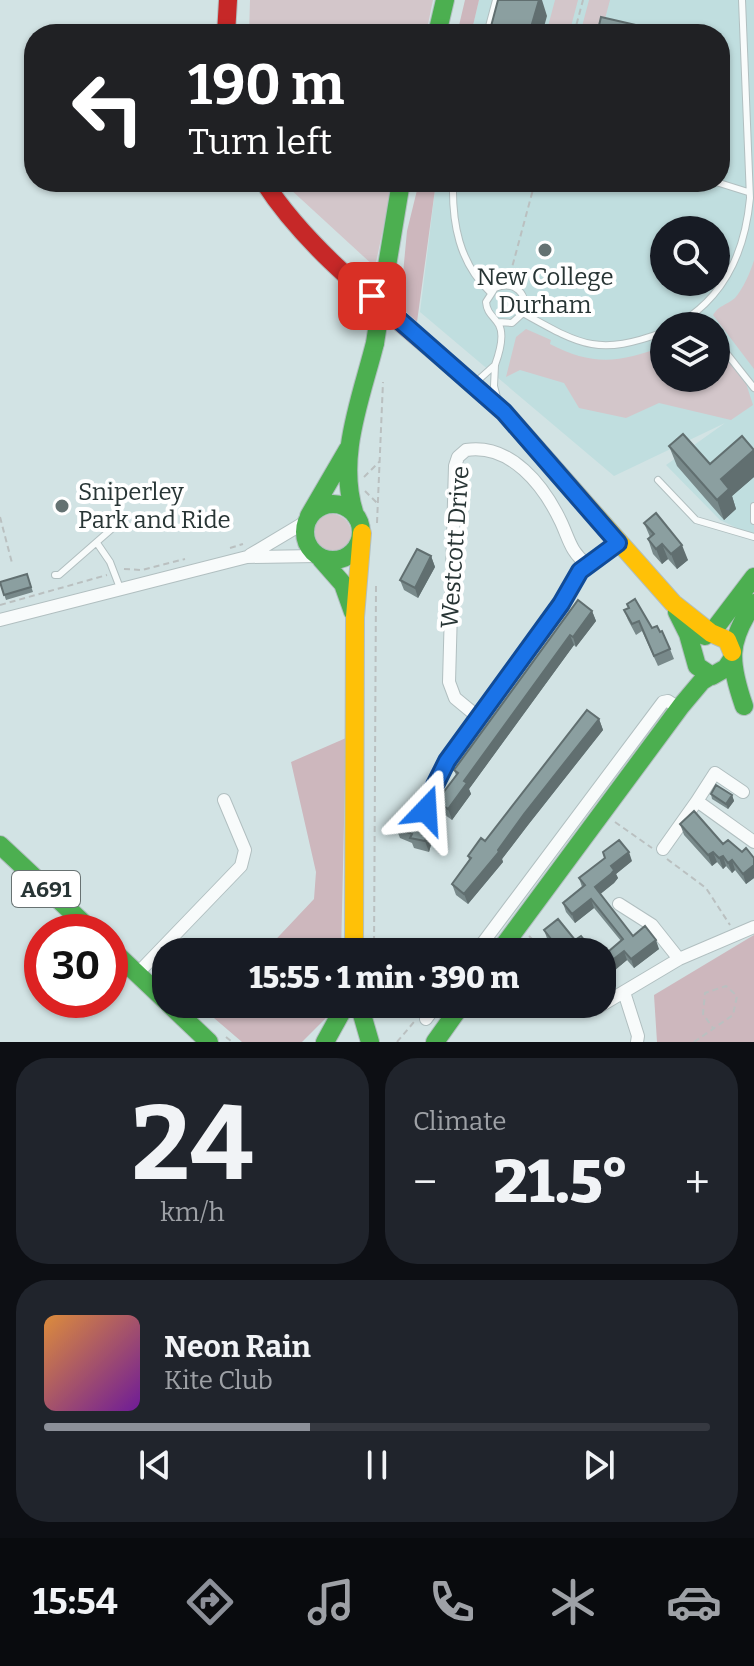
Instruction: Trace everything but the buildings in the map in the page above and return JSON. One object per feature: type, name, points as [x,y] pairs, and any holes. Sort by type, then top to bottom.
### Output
[{"type":"main road","points":[[227,24],[228,0]]},
{"type":"main road","points":[[439,24],[445,0]]},
{"type":"main road","points":[[270,192],[311,242],[501,410],[673,603],[711,633],[727,640],[732,655],[726,668],[702,681],[601,806],[517,916],[506,938]]},
{"type":"main road","points":[[355,515],[347,497],[349,448],[375,343],[399,192]]},
{"type":"main road","points":[[349,448],[308,519],[305,540],[343,584],[355,617]]},
{"type":"main road","points":[[308,519],[317,508],[327,504],[342,505],[370,532]]},
{"type":"main road","points":[[319,557],[342,560],[370,532]]},
{"type":"main road","points":[[354,938],[355,617],[370,532]]},
{"type":"main road","points":[[680,708],[697,643],[711,633],[754,577]]},
{"type":"main road","points":[[673,603],[686,629],[699,669],[727,687],[749,713]]},
{"type":"main road","points":[[749,713],[733,675],[732,655],[736,629],[754,603]]},
{"type":"main road","name":"A691","points":[[0,845],[74,914]]},
{"type":"main road","points":[[128,965],[152,988]]},
{"type":"main road","points":[[184,1018],[209,1042]]},
{"type":"main road","points":[[342,1042],[345,1018]]},
{"type":"main road","points":[[363,1018],[370,1042]]},
{"type":"main road","points":[[435,1042],[452,1018]]},
{"type":"street","name":"Westcott Drive","points":[[478,717],[455,698],[449,682],[455,466],[458,457],[466,450],[492,451],[522,468],[552,505],[576,557],[587,564]]},
{"type":"street","points":[[0,620],[246,550],[308,519]]},
{"type":"street","points":[[432,817],[419,807],[447,761],[561,604],[580,571],[618,543]]},
{"type":"street","points":[[246,550],[319,557]]},
{"type":"street","points":[[662,853],[715,773],[743,792]]},
{"type":"street","points":[[137,974],[241,866],[245,850],[224,800]]},
{"type":"street","points":[[697,801],[754,842]]},
{"type":"street","points":[[619,904],[652,925],[679,959]]},
{"type":"street","points":[[492,938],[517,916]]},
{"type":"street","points":[[616,997],[679,959],[754,927]]},
{"type":"street","points":[[624,992],[638,1036],[637,1042]]},
{"type":"lane","points":[[490,24],[496,0]]},
{"type":"lane","points":[[695,312],[725,279],[741,250],[748,226],[742,0]]},
{"type":"lane","points":[[730,186],[748,192]]},
{"type":"lane","points":[[453,192],[454,218],[464,257],[478,281],[490,292]]},
{"type":"lane","points":[[508,284],[523,294],[523,313],[512,323],[498,322],[486,308],[490,292],[508,284]]},
{"type":"lane","points":[[523,313],[570,338],[594,346],[634,342],[650,337]]},
{"type":"lane","points":[[498,322],[501,341],[494,386],[501,410]]},
{"type":"lane","points":[[730,358],[754,388]]},
{"type":"lane","points":[[473,384],[495,365]]},
{"type":"lane","points":[[658,480],[696,520],[754,537]]},
{"type":"lane","points":[[754,506],[754,521]]},
{"type":"lane","points":[[55,575],[59,575],[115,526]]},
{"type":"lane","points":[[97,543],[115,572],[120,588]]},
{"type":"path","points":[[577,24],[583,0]]},
{"type":"path","points":[[508,284],[532,192]]},
{"type":"path","points":[[370,532],[378,504],[383,380]]},
{"type":"path","points":[[378,504],[358,483],[380,461]]},
{"type":"path","points":[[0,517],[12,563]]},
{"type":"path","points":[[223,550],[246,550]]},
{"type":"path","points":[[0,605],[126,569],[142,570],[196,557]]},
{"type":"path","points":[[374,938],[376,572]]},
{"type":"path","points":[[601,806],[706,888],[735,933]]},
{"type":"path","points":[[517,916],[533,938]]},
{"type":"path","points":[[694,1042],[733,1015],[737,996],[726,986],[705,993],[703,1014],[713,1028]]},
{"type":"path","points":[[397,1042],[416,1020],[426,1019]]},
{"type":"shaded area","points":[[250,0],[433,0],[428,24],[249,24]]},
{"type":"shaded area","points":[[465,0],[479,0],[473,24],[459,24]]},
{"type":"shaded area","name":"New College Durham","points":[[479,0],[754,0],[754,536],[720,520],[666,465],[725,423],[614,476],[420,312],[435,192],[730,192],[730,24],[473,24]]},
{"type":"shaded area","points":[[555,0],[578,0],[572,24],[549,24]]},
{"type":"shaded area","points":[[589,0],[610,0],[604,24],[583,24]]},
{"type":"shaded area","points":[[293,192],[391,192],[375,267]]},
{"type":"shaded area","points":[[417,192],[435,192],[417,322],[400,306],[407,231]]},
{"type":"shaded area","points":[[754,260],[754,369],[730,337],[730,312],[716,312],[738,294]]},
{"type":"shaded area","points":[[526,329],[551,340],[550,344],[565,351],[593,359],[620,359],[650,351],[650,392],[730,392],[730,362],[745,380],[753,405],[731,420],[659,403],[626,418],[579,408],[564,383],[520,370],[506,377],[516,337]]},
{"type":"shaded area","points":[[332,514],[346,519],[351,533],[346,547],[332,552],[318,547],[313,533],[318,519]]},
{"type":"shaded area","points":[[346,738],[341,938],[277,938],[314,899],[316,872],[291,762]]},
{"type":"shaded area","points":[[754,935],[754,1042],[657,1042],[654,995]]},
{"type":"shaded area","points":[[214,1018],[326,1018],[302,1042],[242,1042]]},
{"type":"traffic: fast","points":[[439,24],[445,0]]},
{"type":"traffic: fast","points":[[386,272],[399,192]]},
{"type":"traffic: fast","points":[[375,343],[386,272]]},
{"type":"traffic: fast","points":[[355,515],[350,494],[349,450],[375,343]]},
{"type":"traffic: fast","points":[[309,516],[348,449]]},
{"type":"traffic: fast","points":[[333,504],[353,512],[361,532],[353,552],[333,560],[313,552],[305,532],[313,512],[333,504]]},
{"type":"traffic: fast","points":[[321,559],[343,584],[353,612]]},
{"type":"traffic: fast","points":[[705,636],[716,627],[754,577]]},
{"type":"traffic: fast","points":[[744,706],[735,677],[733,653],[739,629],[754,603]]},
{"type":"traffic: fast","points":[[677,612],[688,634],[697,666],[712,676],[726,668],[732,659]]},
{"type":"traffic: fast","points":[[509,938],[681,706],[710,676]]},
{"type":"traffic: fast","points":[[0,845],[74,914]]},
{"type":"traffic: fast","points":[[128,965],[152,988]]},
{"type":"traffic: fast","points":[[184,1018],[209,1042]]},
{"type":"traffic: fast","points":[[325,1042],[338,1018]]},
{"type":"traffic: fast","points":[[363,1018],[370,1042]]},
{"type":"traffic: fast","points":[[435,1042],[452,1018]]},
{"type":"traffic: slow","points":[[454,368],[504,412],[673,603],[711,633],[727,640],[732,652]]},
{"type":"traffic: slow","points":[[354,938],[355,617],[362,533]]},
{"type":"traffic: jam","points":[[227,24],[228,0]]},
{"type":"traffic: jam","points":[[271,192],[327,258],[454,368]]},
{"type":"place","name":"New College Durham","points":[[545,250]]},
{"type":"place","name":"Sniperley Park and Ride","points":[[62,506]]},
{"type":"route","points":[[372,296],[504,412],[618,543],[580,571],[561,604],[439,773],[425,805],[426,810]]}]
